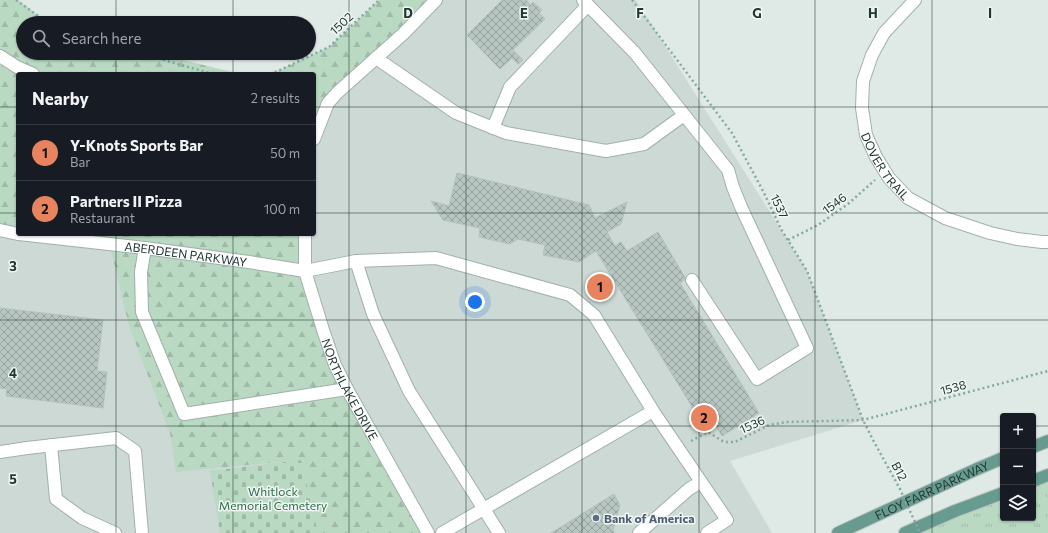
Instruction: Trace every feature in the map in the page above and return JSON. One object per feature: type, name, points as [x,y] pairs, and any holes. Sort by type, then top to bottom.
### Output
[{"type":"main road","points":[[1036,446],[1048,441]]},
{"type":"main road","name":"FLOY FARR PARKWAY","points":[[838,533],[1000,459]]},
{"type":"main road","points":[[1036,480],[1048,476]]},
{"type":"main road","points":[[905,533],[955,511],[1000,494]]},
{"type":"street","points":[[316,134],[328,103],[338,92],[403,34],[436,0]]},
{"type":"street","name":"DOVER TRAIL","points":[[915,0],[884,33],[872,55],[862,81],[862,108],[866,135],[876,157],[889,178],[908,198],[945,218],[990,233],[1024,240],[1048,242]]},
{"type":"street","points":[[493,128],[510,87],[585,3],[635,54],[728,170],[741,207],[807,348],[757,379],[692,280]]},
{"type":"street","points":[[0,56],[17,67],[28,72]]},
{"type":"street","points":[[376,58],[456,113],[506,133],[606,151],[644,144],[684,114]]},
{"type":"street","name":"ABERDEEN PARKWAY","points":[[0,230],[16,234]]},
{"type":"street","name":"ABERDEEN PARKWAY","points":[[36,236],[145,248],[305,271]]},
{"type":"street","name":"NORTHLAKE DRIVE","points":[[305,236],[305,271],[335,364],[347,389],[428,533]]},
{"type":"street","points":[[145,248],[141,272],[142,312],[184,414],[347,389]]},
{"type":"street","points":[[305,271],[356,261],[436,258],[570,295],[594,315],[653,411],[727,520],[707,533]]},
{"type":"street","points":[[356,261],[373,314],[409,391],[499,533]]},
{"type":"street","points":[[442,533],[653,411]]},
{"type":"street","points":[[0,452],[116,438],[135,450],[142,533]]},
{"type":"street","points":[[51,445],[56,499],[82,518],[115,533]]},
{"type":"street","points":[[639,533],[689,489],[701,482]]},
{"type":"path","points":[[16,0],[38,16]]},
{"type":"path","name":"1502","points":[[316,53],[329,47],[379,0]]},
{"type":"path","name":"1537","points":[[632,0],[732,133],[763,191],[781,229],[807,271],[863,420],[874,440]]},
{"type":"path","points":[[164,60],[206,72]]},
{"type":"path","name":"1502","points":[[275,72],[301,60]]},
{"type":"path","name":"1546","points":[[788,240],[818,225],[848,204],[885,172]]},
{"type":"path","name":"1538","points":[[863,420],[1048,371]]},
{"type":"path","name":"1536","points":[[678,448],[708,432],[724,442],[735,442],[769,425],[787,422],[863,420]]},
{"type":"path","name":"B12","points":[[874,440],[900,489],[920,533]]},
{"type":"shaded area","points":[[442,0],[636,0],[807,271],[863,420],[730,461],[772,533],[0,533],[0,229],[16,233],[16,236],[316,236],[316,134],[328,103]]},
{"type":"green space","points":[[0,0],[18,0],[39,16],[16,16],[16,60],[183,60],[232,72],[16,72],[16,232],[0,228]]},
{"type":"green space","points":[[379,0],[442,0],[338,92],[316,135],[316,72],[275,72],[301,60],[316,60],[316,53],[329,47]]},
{"type":"green space","points":[[36,236],[307,236],[305,271],[324,333],[428,533],[318,533],[301,460],[176,472],[170,433],[129,326],[110,246]]},
{"type":"green space","name":"Whitlock Memorial Cemetery","points":[[301,460],[318,533],[220,533],[210,471]]},
{"type":"green space","points":[[1048,475],[1048,533],[912,533],[1000,494],[1000,521],[1036,521],[1036,480]]},
{"type":"building","points":[[502,0],[526,0],[531,5],[533,2],[542,10],[539,13],[545,19],[513,50],[523,60],[518,64],[512,58],[500,69],[467,35]]},
{"type":"building","points":[[457,173],[589,205],[595,218],[627,202],[621,224],[607,232],[615,246],[621,242],[627,251],[658,232],[686,279],[680,283],[759,413],[722,436],[713,421],[704,426],[596,251],[579,262],[543,255],[545,245],[518,239],[510,244],[479,237],[480,228],[443,220],[431,201],[449,206]]},
{"type":"building","points":[[0,308],[103,320],[97,371],[107,372],[103,408],[6,396],[7,389],[0,388]]},
{"type":"building","name":"Bank of America","points":[[614,494],[620,505],[613,530],[615,533],[551,533]]},
{"type":"place","name":"Y-Knots Sports Bar","points":[[600,287]]},
{"type":"place","name":"Partners II Pizza","points":[[704,418]]},
{"type":"place","name":"Bank of America","points":[[596,518]]}]
